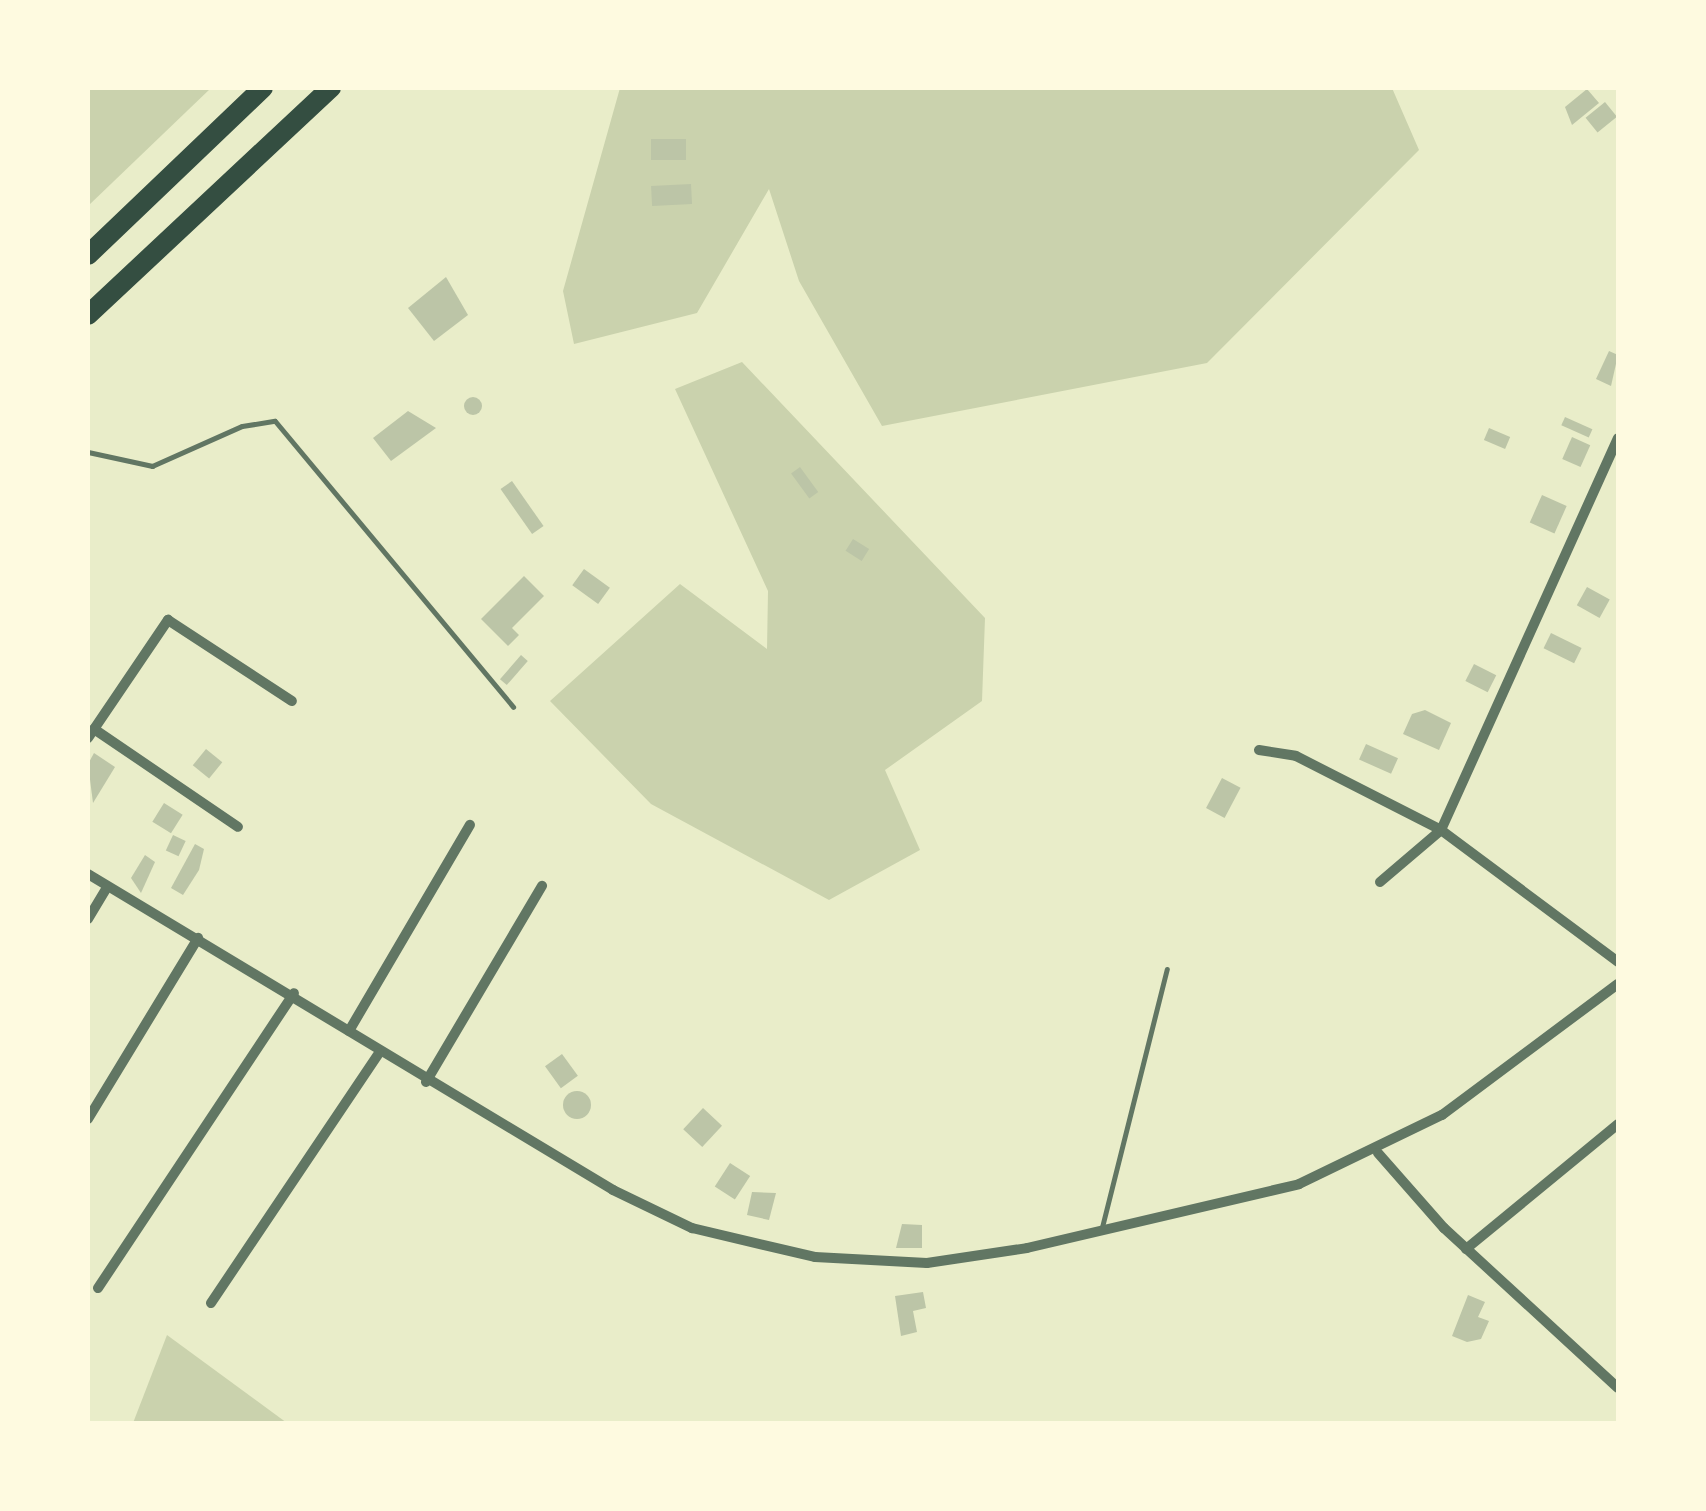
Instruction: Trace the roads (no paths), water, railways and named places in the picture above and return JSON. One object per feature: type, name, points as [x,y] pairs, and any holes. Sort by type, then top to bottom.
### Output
[{"type":"highway","points":[[88,254],[264,88]]},
{"type":"highway","points":[[88,315],[331,88]]},
{"type":"street","points":[[1380,882],[1441,830],[1618,438]]},
{"type":"street","points":[[238,827],[91,733],[172,619],[292,701]]},
{"type":"street","points":[[1259,750],[1296,756],[1441,830],[1618,962]]},
{"type":"street","points":[[349,1031],[470,825]]},
{"type":"street","points":[[88,874],[106,888],[294,993],[426,1082],[613,1190],[752,1245],[927,1263],[1100,1235],[1299,1184],[1378,1153],[1498,1079],[1618,984]]},
{"type":"street","points":[[426,1082],[542,886]]},
{"type":"street","points":[[88,919],[106,888]]},
{"type":"street","points":[[88,1119],[198,938]]},
{"type":"street","points":[[98,1288],[294,993]]},
{"type":"street","points":[[211,1303],[380,1053]]},
{"type":"street","points":[[1466,1249],[1618,1124]]},
{"type":"street","points":[[1378,1153],[1466,1249],[1618,1388]]},
{"type":"lane","points":[[88,452],[152,466],[242,426],[275,421],[512,706]]},
{"type":"lane","points":[[1100,1235],[1168,969]]}]
